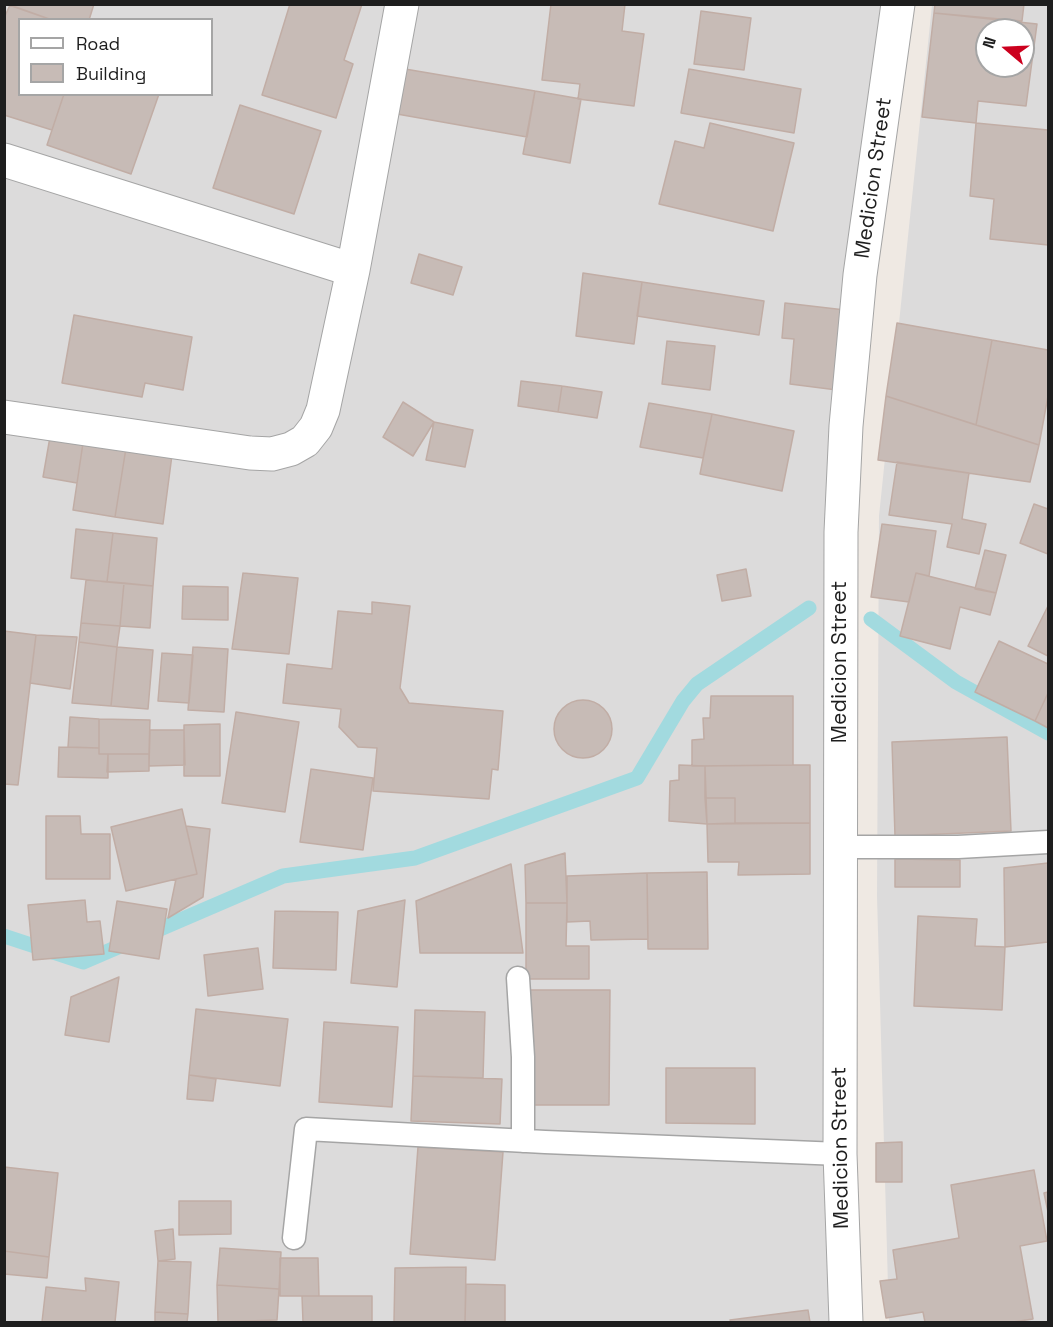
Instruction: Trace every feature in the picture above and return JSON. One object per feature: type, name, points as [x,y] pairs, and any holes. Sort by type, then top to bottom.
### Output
[{"type":"street","points":[[4,417],[250,453],[272,454],[291,449],[305,441],[316,427],[323,410],[353,270],[402,4]]},
{"type":"street","name":"Medicion Street","points":[[846,1323],[840,1154],[840,848],[841,553],[846,426],[860,275],[898,4]]},
{"type":"street","points":[[4,160],[353,270]]},
{"type":"lane","points":[[840,848],[958,847],[1048,842]]},
{"type":"lane","points":[[518,978],[523,1057],[523,1141]]},
{"type":"lane","points":[[294,1238],[306,1129],[523,1141],[840,1154]]},
{"type":"shaded area","points":[[5,5],[893,5],[847,344],[830,1322],[5,1322]]},
{"type":"shaded area","points":[[932,5],[1048,5],[1048,1322],[889,1322],[877,896],[879,516]]},
{"type":"building","points":[[6,4],[94,4],[90,18],[46,18]]},
{"type":"building","points":[[290,4],[362,4],[344,60],[353,64],[336,118],[262,95]]},
{"type":"building","points":[[551,4],[625,4],[622,31],[644,34],[634,106],[578,99],[580,84],[542,80]]},
{"type":"building","points":[[935,4],[1024,4],[1022,18],[989,18],[934,13]]},
{"type":"building","points":[[10,5],[46,18],[18,18],[18,96],[63,96],[52,130],[4,115],[4,18]]},
{"type":"building","points":[[701,11],[751,18],[744,70],[694,64]]},
{"type":"building","points":[[934,13],[981,18],[975,18],[975,78],[1030,78],[1026,106],[978,101],[976,123],[922,117]]},
{"type":"building","points":[[405,69],[535,91],[527,137],[397,114]]},
{"type":"building","points":[[689,69],[801,89],[794,133],[681,113]]},
{"type":"building","points":[[535,91],[581,99],[570,163],[523,154]]},
{"type":"building","points":[[63,96],[158,96],[131,174],[47,145]]},
{"type":"building","points":[[240,105],[321,131],[294,214],[213,188]]},
{"type":"building","points":[[710,123],[794,143],[773,231],[659,204],[675,141],[704,148]]},
{"type":"building","points":[[976,123],[1048,130],[1048,245],[990,239],[994,199],[970,196]]},
{"type":"building","points":[[419,254],[462,267],[453,295],[411,283]]},
{"type":"building","points":[[583,273],[642,282],[634,344],[576,336]]},
{"type":"building","points":[[642,282],[764,301],[759,335],[637,316]]},
{"type":"building","points":[[785,303],[845,310],[837,390],[790,384],[794,339],[782,338]]},
{"type":"building","points":[[74,315],[192,337],[183,390],[145,383],[142,397],[62,383]]},
{"type":"building","points":[[897,323],[992,340],[976,425],[886,396]]},
{"type":"building","points":[[992,340],[1048,350],[1048,396],[1039,445],[976,425]]},
{"type":"building","points":[[667,341],[715,346],[710,390],[662,384]]},
{"type":"building","points":[[521,381],[562,386],[558,412],[518,406]]},
{"type":"building","points":[[562,386],[602,392],[597,418],[558,412]]},
{"type":"building","points":[[886,396],[1039,445],[1030,482],[878,460]]},
{"type":"building","points":[[403,402],[434,422],[413,456],[383,437]]},
{"type":"building","points":[[649,403],[712,414],[703,458],[640,447]]},
{"type":"building","points":[[712,414],[794,431],[782,491],[700,474]]},
{"type":"building","points":[[434,422],[473,430],[465,467],[426,460]]},
{"type":"building","points":[[50,437],[83,443],[77,483],[43,477]]},
{"type":"building","points":[[83,443],[126,448],[115,517],[73,510]]},
{"type":"building","points":[[126,448],[172,455],[163,524],[115,517]]},
{"type":"building","points":[[897,462],[969,473],[962,519],[986,524],[979,554],[947,547],[952,524],[889,515]]},
{"type":"building","points":[[1034,504],[1048,509],[1048,554],[1020,543]]},
{"type":"building","points":[[882,524],[936,531],[929,576],[916,573],[909,602],[871,597]]},
{"type":"building","points":[[76,529],[113,533],[107,582],[71,578]]},
{"type":"building","points":[[113,533],[157,538],[153,586],[107,582]]},
{"type":"building","points":[[985,550],[1006,555],[996,593],[975,589]]},
{"type":"building","points":[[746,569],[751,596],[722,601],[717,575]]},
{"type":"building","points":[[243,573],[298,578],[289,654],[232,649]]},
{"type":"building","points":[[916,573],[996,593],[990,615],[960,607],[950,649],[900,636]]},
{"type":"building","points":[[86,580],[124,583],[120,626],[81,623]]},
{"type":"building","points":[[124,583],[153,586],[150,628],[120,626]]},
{"type":"building","points":[[183,586],[228,587],[228,620],[182,619]]},
{"type":"building","points":[[372,602],[410,606],[400,688],[409,703],[503,711],[498,770],[492,769],[489,799],[373,791],[377,748],[358,747],[339,727],[341,709],[283,703],[287,664],[332,669],[338,611],[372,614]]},
{"type":"building","points":[[1048,606],[1048,656],[1028,646]]},
{"type":"building","points":[[81,623],[120,626],[117,647],[79,642]]},
{"type":"building","points":[[4,631],[36,635],[18,785],[4,784]]},
{"type":"building","points":[[36,635],[77,637],[70,689],[30,683]]},
{"type":"building","points":[[999,641],[1048,664],[1048,693],[1035,721],[975,692]]},
{"type":"building","points":[[79,642],[117,647],[111,706],[72,703]]},
{"type":"building","points":[[117,647],[153,650],[148,709],[111,706]]},
{"type":"building","points":[[193,647],[228,649],[224,712],[188,710]]},
{"type":"building","points":[[162,653],[193,655],[189,703],[158,701]]},
{"type":"building","points":[[1048,693],[1048,728],[1035,721]]},
{"type":"building","points":[[711,696],[793,696],[793,765],[692,766],[692,740],[704,739],[703,718],[710,718]]},
{"type":"building","points":[[577,700],[589,700],[604,708],[612,723],[612,735],[604,750],[589,758],[577,758],[562,750],[554,735],[554,723],[562,708]]},
{"type":"building","points":[[236,712],[299,722],[285,812],[222,803]]},
{"type":"building","points":[[70,717],[99,719],[99,748],[68,747]]},
{"type":"building","points":[[99,719],[150,720],[149,754],[99,754]]},
{"type":"building","points":[[220,724],[220,776],[184,776],[184,725]]},
{"type":"building","points":[[150,730],[184,730],[185,765],[149,766]]},
{"type":"building","points":[[1007,737],[1011,831],[895,836],[892,742]]},
{"type":"building","points":[[59,747],[99,748],[99,754],[108,754],[108,778],[58,777]]},
{"type":"building","points":[[108,754],[149,754],[149,771],[107,772]]},
{"type":"building","points":[[679,765],[705,766],[707,824],[669,821],[670,781],[679,780]]},
{"type":"building","points":[[810,765],[810,823],[735,823],[735,798],[705,798],[705,766]]},
{"type":"building","points":[[311,769],[373,778],[363,850],[300,842]]},
{"type":"building","points":[[705,798],[735,798],[735,823],[707,824]]},
{"type":"building","points":[[182,809],[197,874],[126,891],[111,827]]},
{"type":"building","points":[[46,816],[80,816],[81,834],[110,834],[110,879],[46,879]]},
{"type":"building","points":[[810,823],[810,874],[738,875],[739,862],[708,862],[707,824]]},
{"type":"building","points":[[186,826],[210,829],[203,897],[168,918],[176,879],[197,874]]},
{"type":"building","points":[[565,853],[567,903],[526,903],[525,865]]},
{"type":"building","points":[[895,859],[960,860],[960,887],[895,887]]},
{"type":"building","points":[[1048,863],[1048,942],[1005,947],[1004,868]]},
{"type":"building","points":[[511,864],[523,953],[420,953],[416,901]]},
{"type":"building","points":[[707,872],[708,949],[648,949],[647,873]]},
{"type":"building","points":[[647,873],[648,939],[591,940],[590,921],[567,922],[567,876]]},
{"type":"building","points":[[85,900],[87,922],[100,921],[104,954],[33,960],[28,905]]},
{"type":"building","points":[[405,900],[397,987],[351,983],[358,911]]},
{"type":"building","points":[[117,901],[167,909],[159,959],[109,951]]},
{"type":"building","points":[[526,903],[567,903],[566,946],[589,946],[589,979],[526,979]]},
{"type":"building","points":[[275,911],[338,912],[336,970],[273,968]]},
{"type":"building","points":[[918,916],[977,919],[975,946],[1005,947],[1002,1010],[914,1006]]},
{"type":"building","points":[[258,948],[263,989],[208,996],[204,955]]},
{"type":"building","points":[[119,977],[109,1042],[65,1035],[71,997]]},
{"type":"building","points":[[529,990],[610,990],[609,1105],[529,1105]]},
{"type":"building","points":[[196,1009],[288,1019],[280,1086],[189,1075]]},
{"type":"building","points":[[415,1010],[485,1012],[483,1078],[413,1076]]},
{"type":"building","points":[[324,1022],[398,1027],[392,1107],[319,1102]]},
{"type":"building","points":[[666,1068],[755,1068],[755,1124],[666,1123]]},
{"type":"building","points":[[189,1075],[216,1079],[213,1101],[187,1099]]},
{"type":"building","points":[[413,1076],[502,1079],[500,1124],[411,1121]]},
{"type":"building","points":[[902,1142],[902,1182],[876,1182],[876,1143]]},
{"type":"building","points":[[418,1147],[503,1152],[495,1260],[410,1254]]},
{"type":"building","points":[[4,1167],[58,1173],[49,1257],[4,1251]]},
{"type":"building","points":[[1034,1170],[1047,1241],[1020,1246],[1033,1319],[1013,1322],[925,1322],[923,1312],[886,1318],[880,1281],[897,1279],[893,1250],[959,1238],[951,1185]]},
{"type":"building","points":[[1048,1192],[1048,1212],[1044,1193]]},
{"type":"building","points":[[179,1201],[231,1201],[231,1234],[179,1235]]},
{"type":"building","points":[[173,1229],[175,1259],[158,1261],[155,1231]]},
{"type":"building","points":[[220,1248],[281,1252],[279,1289],[217,1285]]},
{"type":"building","points":[[4,1251],[49,1257],[47,1278],[4,1274]]},
{"type":"building","points":[[280,1258],[318,1258],[319,1296],[280,1296]]},
{"type":"building","points":[[158,1261],[191,1262],[188,1314],[155,1312]]},
{"type":"building","points":[[466,1267],[465,1322],[394,1322],[395,1268]]},
{"type":"building","points":[[85,1278],[119,1282],[115,1322],[42,1322],[46,1287],[86,1291]]},
{"type":"building","points":[[466,1284],[505,1285],[505,1322],[465,1322]]},
{"type":"building","points":[[217,1285],[279,1289],[277,1320],[218,1322]]},
{"type":"building","points":[[302,1296],[372,1296],[372,1322],[303,1322]]},
{"type":"building","points":[[808,1310],[810,1322],[731,1322],[730,1320]]},
{"type":"building","points":[[155,1312],[188,1314],[187,1322],[155,1322]]},
{"type":"waterway","points":[[4,936],[83,962],[283,876],[415,858],[637,778],[683,701],[697,684],[809,608]]},
{"type":"waterway","points":[[871,619],[956,682],[1048,733]]}]
